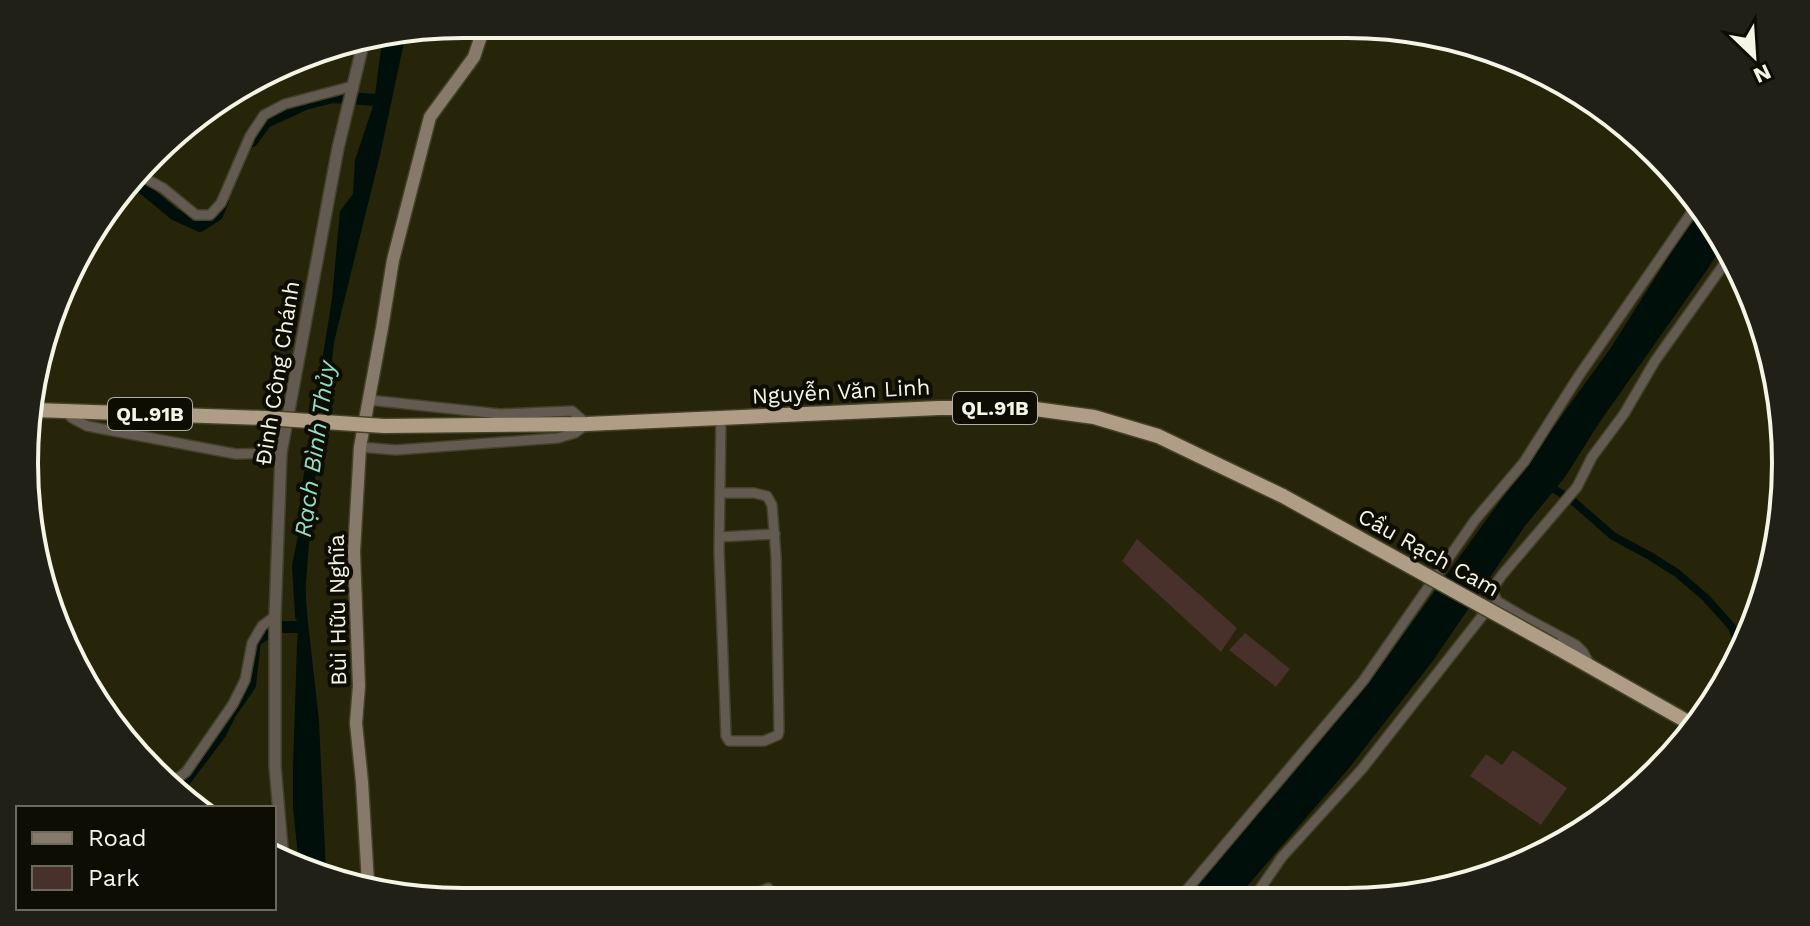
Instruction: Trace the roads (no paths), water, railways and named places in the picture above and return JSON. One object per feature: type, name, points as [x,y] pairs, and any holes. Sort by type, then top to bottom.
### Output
[{"type":"highway","name":"Nguyễn Văn Linh","points":[[66,411],[384,426],[587,424],[939,408],[1028,408],[1094,417],[1158,436],[1283,496]]},
{"type":"highway","name":"QL.91B","points":[[42,410],[66,411]]},
{"type":"highway","name":"Cầu Rạch Cam","points":[[1283,496],[1592,668]]},
{"type":"highway","name":"QL.91B","points":[[1592,668],[1685,721]]},
{"type":"main road","name":"Bùi Hữu Nghĩa","points":[[368,877],[356,723],[359,686],[354,552],[360,447],[393,260],[430,117],[474,57],[480,38]]},
{"type":"street","name":"Đinh Công Chánh","points":[[282,847],[275,766],[275,624],[281,453],[338,148],[362,50]]},
{"type":"street","points":[[147,179],[163,188],[196,215],[210,215],[221,203],[250,136],[264,115],[285,104],[353,87]]},
{"type":"street","points":[[1188,888],[1363,681],[1475,520],[1524,462],[1578,377],[1691,214]]},
{"type":"street","points":[[1592,668],[1576,645],[1497,601],[1493,591],[1496,583],[1577,487],[1592,457],[1624,414],[1655,361],[1723,266]]},
{"type":"street","points":[[360,447],[396,450],[558,438],[575,433],[587,424],[572,411],[500,414],[369,400]]},
{"type":"street","points":[[66,411],[87,426],[236,454],[281,453]]},
{"type":"street","points":[[720,493],[767,496],[772,505],[779,731],[778,735],[764,741],[729,741],[726,736],[720,537],[720,493],[721,418]]},
{"type":"street","points":[[720,537],[775,534]]},
{"type":"street","points":[[1261,888],[1282,857],[1362,769],[1444,663],[1497,601]]},
{"type":"street","points":[[178,778],[186,772],[233,704],[245,680],[252,643],[259,630],[275,624]]},
{"type":"water","name":"Rạch Bình Thủy","points":[[404,43],[334,342],[325,430],[313,489],[305,596],[319,721],[326,865],[298,855],[293,808],[297,644],[304,551],[300,498],[332,299],[340,211],[353,194],[355,160],[374,103],[382,46]]},
{"type":"water","points":[[1693,217],[1717,254],[1565,477],[1525,526],[1432,662],[1349,768],[1245,888],[1194,888],[1377,671],[1610,349]]},
{"type":"waterway","points":[[252,141],[266,122],[305,104],[333,97],[377,100]]},
{"type":"waterway","points":[[140,187],[174,214],[200,226],[217,215],[223,201]]},
{"type":"waterway","points":[[1548,485],[1573,501],[1613,536],[1677,573],[1706,598],[1732,627],[1735,636]]},
{"type":"waterway","name":"Rạch Bình Thủy","points":[[301,616],[298,566],[306,527]]},
{"type":"waterway","points":[[183,783],[220,734],[250,685],[255,641],[276,627],[302,627]]}]
